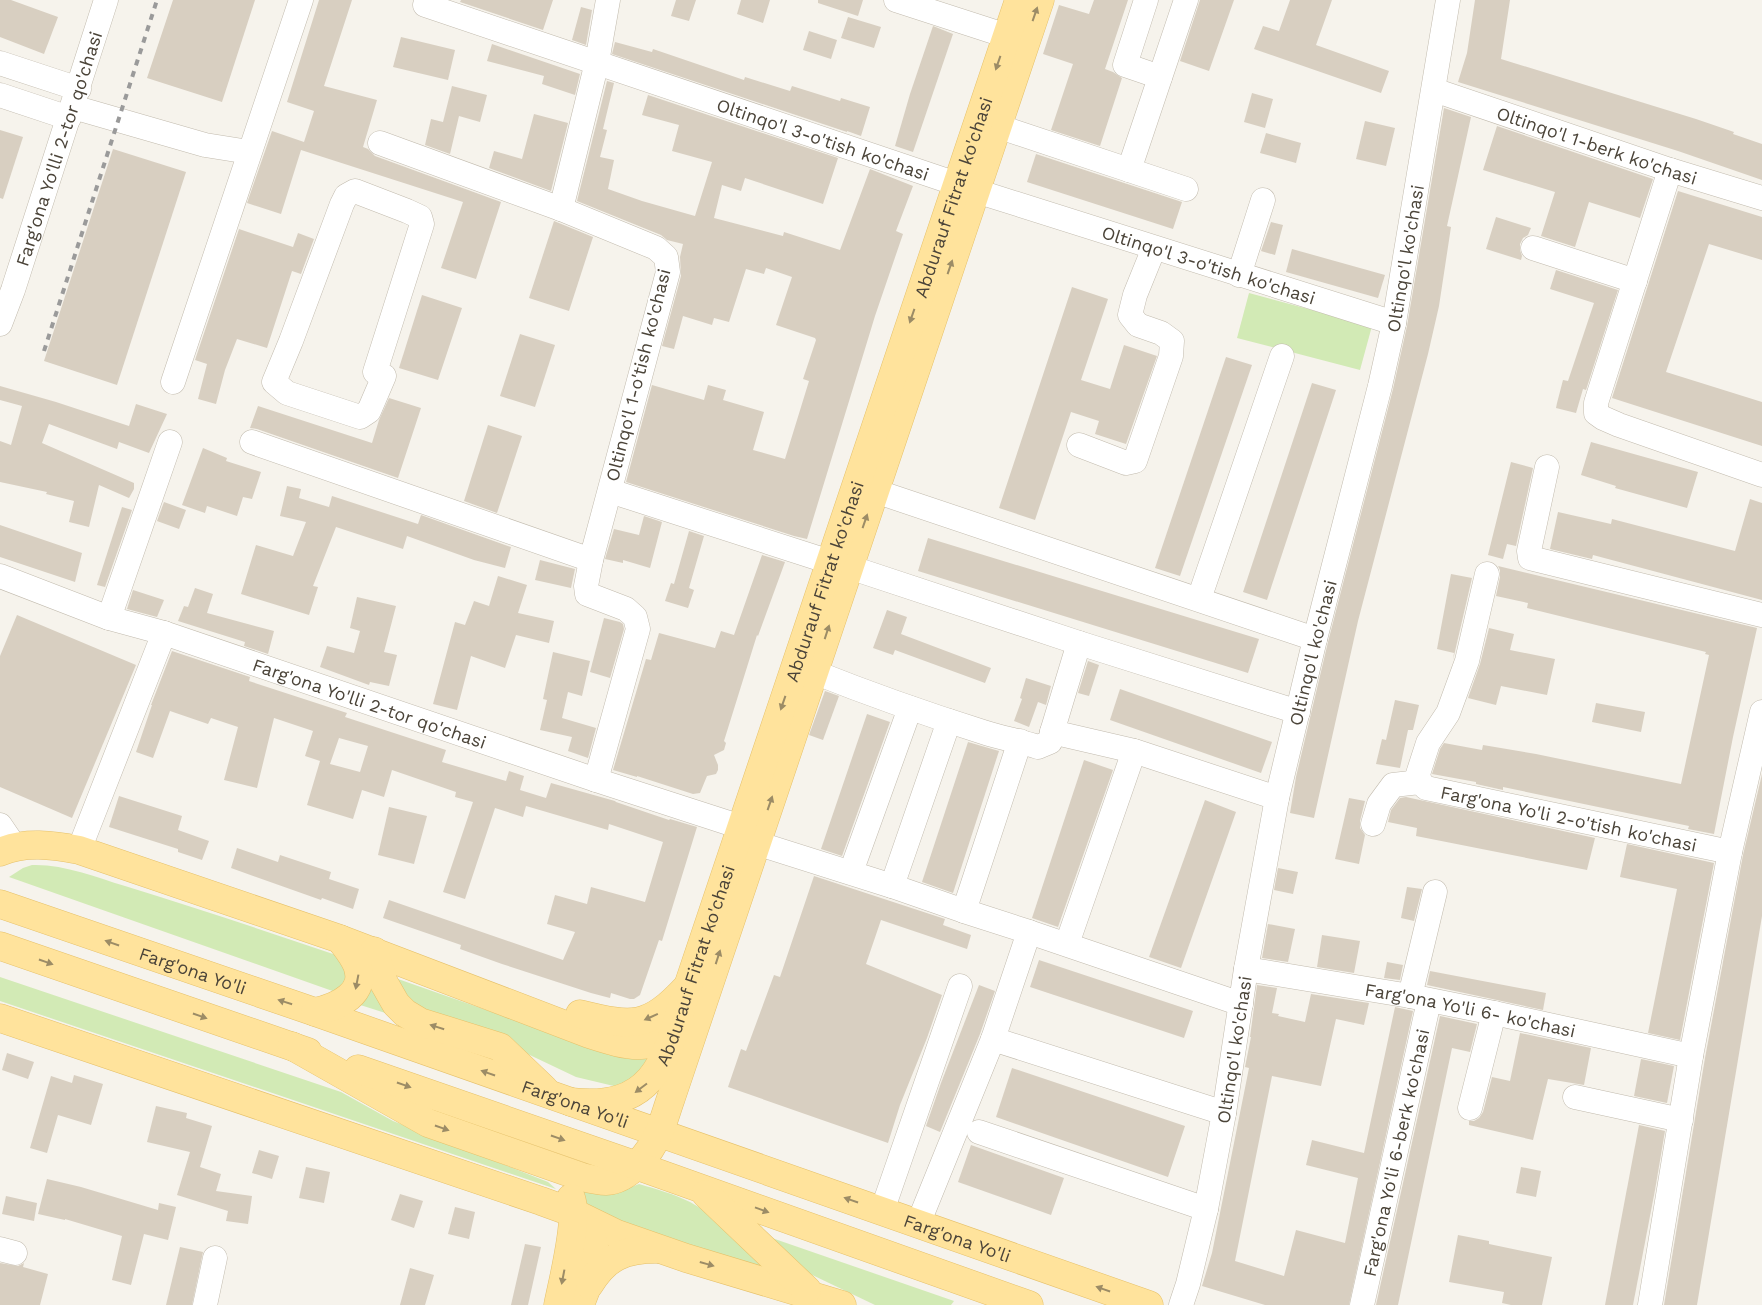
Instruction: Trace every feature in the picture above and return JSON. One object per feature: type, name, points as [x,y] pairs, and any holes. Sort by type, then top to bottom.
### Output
[{"type":"main road","name":"Abdurauf Fitrat ko'chasi","points":[[292,1046],[428,1123],[582,1177],[604,1181],[621,1176],[635,1165],[648,1150],[659,1133],[695,995],[752,834],[814,672],[839,564],[875,490],[966,187],[1007,36],[1019,0]]},
{"type":"main road","name":"Abdurauf Fitrat ko'chasi","points":[[752,834],[839,564],[966,187],[997,126],[1040,0]]},
{"type":"main road","points":[[5,842],[79,850],[402,961],[617,1043],[641,1046],[650,1045],[674,1032],[695,995]]},
{"type":"main road","name":"Farg'ona Yo'li","points":[[0,904],[315,1012],[1149,1305]]},
{"type":"main road","points":[[315,1012],[340,1004],[358,986],[358,966],[340,939]]},
{"type":"main road","points":[[0,946],[635,1165],[1029,1305]]},
{"type":"main road","points":[[374,951],[388,991],[405,1013],[420,1022],[500,1047],[561,1099]]},
{"type":"main road","points":[[402,961],[572,1013],[618,1022],[632,1022],[652,1017],[667,1007],[695,995]]},
{"type":"main road","points":[[0,1018],[574,1213],[604,1229],[809,1300],[842,1305]]},
{"type":"main road","name":"Abdurauf Fitrat ko'chasi","points":[[561,1099],[591,1104],[610,1102],[623,1098],[645,1086],[657,1071],[674,1032]]},
{"type":"main road","points":[[531,1158],[568,1190],[572,1202],[574,1213],[558,1305]]},
{"type":"main road","points":[[700,1188],[809,1300]]},
{"type":"main road","points":[[574,1213],[591,1234],[595,1251],[582,1299]]},
{"type":"main road","points":[[582,1299],[601,1269],[612,1258],[625,1252],[639,1249],[661,1249]]},
{"type":"main road","points":[[964,1305],[980,1295],[992,1292]]},
{"type":"street","name":"Farg'ona Yo'lli 2-tor qo'chasi","points":[[2,311],[74,105],[106,0]]},
{"type":"street","points":[[173,382],[301,0]]},
{"type":"street","points":[[561,209],[597,62],[608,0]]},
{"type":"street","points":[[896,0],[1007,36]]},
{"type":"street","points":[[1146,0],[1125,65],[1160,76]]},
{"type":"street","points":[[1129,170],[1186,0]]},
{"type":"street","name":"Oltinqo'l ko'chasi","points":[[1181,1305],[1206,1209],[1277,798],[1394,323],[1448,0]]},
{"type":"street","name":"Oltinqo'l 3-o'tish ko'chasi","points":[[425,5],[966,187],[1394,323]]},
{"type":"street","points":[[0,63],[74,105]]},
{"type":"street","name":"Oltinqo'l 1-berk ko'chasi","points":[[1434,90],[1670,170],[1762,198]]},
{"type":"street","points":[[0,94],[74,105],[205,145],[249,152]]},
{"type":"street","points":[[997,126],[1186,189]]},
{"type":"street","name":"Oltinqo'l 1-o'tish ko'chasi","points":[[380,143],[561,209],[656,248],[666,256],[668,272],[591,560],[586,586],[587,594],[626,609],[635,616],[638,629],[596,780]]},
{"type":"street","points":[[1670,170],[1596,403],[1596,413],[1620,425],[1762,475]]},
{"type":"street","points":[[355,191],[407,210],[420,217],[422,224],[379,374],[369,410],[360,416],[287,393],[274,382],[342,204],[346,196],[355,191]]},
{"type":"street","points":[[1239,274],[1263,200]]},
{"type":"street","points":[[1079,445],[1126,464],[1134,461],[1171,356],[1172,341],[1161,333],[1138,325],[1130,316],[1135,295],[1154,248]]},
{"type":"street","points":[[1533,248],[1635,282]]},
{"type":"street","points":[[1199,599],[1282,356]]},
{"type":"street","points":[[109,618],[170,442]]},
{"type":"street","points":[[252,442],[591,560]]},
{"type":"street","points":[[1547,467],[1529,551],[1530,558],[1539,562],[1762,615]]},
{"type":"street","points":[[875,490],[1316,639]]},
{"type":"street","points":[[610,491],[1298,712]]},
{"type":"street","name":"Farg'ona Yo'li 2-o'tish ko'chasi","points":[[1487,574],[1467,661],[1448,712],[1428,742],[1418,774],[1420,782],[1426,788],[1730,852]]},
{"type":"street","name":"Farg'ona Yo'lli 2-tor qo'chasi","points":[[0,576],[109,618],[164,633],[596,780],[752,834],[851,872],[1241,1004]]},
{"type":"street","points":[[79,850],[164,633]]},
{"type":"street","points":[[814,672],[948,721],[986,733],[1020,740],[1038,747],[1050,742],[1079,643]]},
{"type":"street","points":[[851,872],[910,708]]},
{"type":"street","points":[[1650,1305],[1691,1056],[1730,852],[1762,712]]},
{"type":"street","points":[[892,886],[948,721]]},
{"type":"street","points":[[1052,732],[1134,751],[1277,798]]},
{"type":"street","points":[[964,910],[1020,740]]},
{"type":"street","points":[[1067,944],[1134,751]]},
{"type":"street","points":[[1373,824],[1379,804],[1393,785],[1420,782]]},
{"type":"street","name":"Farg'ona Yo'li 6-berk ko'chasi","points":[[1362,1305],[1420,998],[1435,892]]},
{"type":"street","points":[[918,1224],[993,1039],[1029,932]]},
{"type":"street","name":"Farg'ona Yo'li 6- ko'chasi","points":[[1246,969],[1494,1012],[1691,1056]]},
{"type":"street","points":[[882,1211],[960,986]]},
{"type":"street","points":[[1470,1108],[1494,1012]]},
{"type":"street","points":[[993,1039],[1224,1113]]},
{"type":"street","points":[[1575,1097],[1680,1120]]},
{"type":"street","points":[[979,1132],[1206,1209]]},
{"type":"street","points":[[205,1305],[215,1258]]},
{"type":"green space","points":[[1249,293],[1372,326],[1360,370],[1237,338]]},
{"type":"green space","points":[[32,865],[44,865],[79,872],[206,911],[339,956],[351,968],[341,994],[9,877],[23,868]]},
{"type":"green space","points":[[364,976],[401,1018],[354,1003]]},
{"type":"green space","points":[[0,977],[341,1092],[393,1121],[548,1182],[556,1189],[0,1001]]},
{"type":"green space","points":[[398,979],[546,1031],[653,1053],[640,1073],[618,1087],[576,1077],[515,1048],[452,1026],[409,1000]]},
{"type":"green space","points":[[639,1184],[678,1197],[702,1209],[735,1235],[776,1274],[590,1213],[578,1187],[626,1189]]},
{"type":"green space","points":[[769,1237],[954,1301],[951,1305],[875,1305],[806,1272]]},
{"type":"building","points":[[0,0],[11,0],[58,17],[44,54],[0,37]]},
{"type":"building","points":[[173,0],[255,0],[222,102],[147,78]]},
{"type":"building","points":[[319,0],[352,0],[324,86],[377,100],[363,147],[375,156],[501,202],[476,279],[441,268],[463,202],[301,150],[281,214],[247,203],[272,131],[304,142],[314,111],[287,102]]},
{"type":"building","points":[[461,0],[553,0],[543,30],[460,2]]},
{"type":"building","points":[[676,0],[696,0],[689,21],[671,16]]},
{"type":"building","points":[[741,0],[770,0],[763,23],[737,14]]},
{"type":"building","points":[[818,0],[863,0],[858,16],[818,3]]},
{"type":"building","points":[[1094,0],[1128,0],[1105,69],[1122,78],[1100,146],[1051,130],[1073,64],[1043,54],[1059,5],[1089,14]]},
{"type":"building","points":[[1200,0],[1234,0],[1209,71],[1180,61]]},
{"type":"building","points":[[1290,0],[1332,0],[1316,45],[1389,71],[1381,93],[1254,49],[1263,26],[1279,31]]},
{"type":"building","points":[[1475,0],[1510,0],[1501,59],[1696,119],[1762,144],[1762,180],[1678,151],[1458,82],[1467,53]]},
{"type":"building","points":[[581,7],[592,10],[586,45],[572,40]]},
{"type":"building","points":[[848,17],[881,27],[874,48],[841,38]]},
{"type":"building","points":[[933,26],[953,34],[913,152],[895,146]]},
{"type":"building","points":[[809,31],[837,40],[831,59],[803,50]]},
{"type":"building","points":[[401,37],[455,50],[448,80],[393,67]]},
{"type":"building","points":[[615,42],[652,52],[653,49],[744,80],[745,77],[790,91],[792,86],[840,101],[841,98],[870,107],[861,136],[612,54]]},
{"type":"building","points":[[492,44],[580,74],[575,95],[542,84],[544,76],[487,61]]},
{"type":"building","points":[[607,81],[614,83],[603,129],[607,130],[600,157],[614,160],[608,189],[642,201],[695,216],[712,162],[672,151],[679,125],[642,115],[648,95],[838,158],[823,204],[745,178],[741,191],[722,185],[714,218],[783,236],[784,232],[840,250],[870,169],[913,186],[896,231],[903,234],[875,316],[807,539],[626,482],[652,385],[704,400],[708,385],[726,390],[723,400],[764,412],[753,450],[785,459],[809,381],[803,379],[816,340],[815,338],[776,325],[792,277],[766,268],[764,274],[746,269],[729,322],[714,318],[712,325],[683,316],[674,349],[662,346],[681,276],[680,257],[683,244],[667,240],[661,235],[577,201]]},
{"type":"building","points":[[452,86],[487,95],[480,122],[459,116],[450,154],[425,145],[431,119],[443,122]]},
{"type":"building","points":[[1252,93],[1273,99],[1265,128],[1244,122]]},
{"type":"building","points":[[1444,108],[1471,117],[1447,226],[1451,227],[1439,306],[1358,621],[1314,818],[1290,813],[1296,777],[1407,326]]},
{"type":"building","points":[[534,114],[568,123],[551,191],[489,168],[494,151],[522,159]]},
{"type":"building","points":[[1365,121],[1395,128],[1386,166],[1356,159]]},
{"type":"building","points":[[1497,126],[1653,179],[1640,218],[1589,202],[1575,247],[1541,236],[1555,192],[1483,170]]},
{"type":"building","points":[[0,130],[23,137],[3,199],[0,198]]},
{"type":"building","points":[[1266,133],[1301,143],[1296,163],[1260,153]]},
{"type":"building","points":[[113,149],[186,172],[117,385],[44,361]]},
{"type":"building","points":[[1036,154],[1182,202],[1173,229],[1027,182]]},
{"type":"building","points":[[1678,191],[1762,217],[1762,260],[1709,244],[1666,372],[1762,402],[1762,446],[1612,398]]},
{"type":"building","points":[[1496,217],[1531,228],[1520,244],[1521,260],[1486,249]]},
{"type":"building","points":[[554,221],[593,237],[569,311],[529,298]]},
{"type":"building","points":[[1271,222],[1283,225],[1275,255],[1261,251]]},
{"type":"building","points":[[239,229],[293,247],[298,233],[314,239],[301,274],[292,271],[267,348],[237,339],[225,370],[216,404],[198,399],[207,364],[195,360]]},
{"type":"building","points":[[1292,249],[1385,275],[1378,298],[1286,272]]},
{"type":"building","points":[[1556,270],[1618,290],[1586,390],[1583,389],[1576,413],[1556,408],[1563,380],[1568,381],[1594,303],[1550,289]]},
{"type":"building","points":[[1072,287],[1108,299],[1081,380],[1110,389],[1124,345],[1157,356],[1126,444],[1095,434],[1099,421],[1071,412],[1035,520],[999,508]]},
{"type":"building","points":[[422,295],[462,308],[438,380],[399,368]]},
{"type":"building","points":[[520,334],[555,345],[535,407],[500,396]]},
{"type":"building","points":[[1226,357],[1252,365],[1180,576],[1155,568]]},
{"type":"building","points":[[1312,383],[1336,390],[1267,600],[1243,592]]},
{"type":"building","points":[[0,386],[129,426],[136,404],[167,414],[149,453],[119,442],[117,449],[49,424],[42,443],[134,483],[134,489],[129,498],[99,485],[89,527],[69,522],[74,501],[46,494],[47,492],[0,482],[0,441],[11,445],[22,406],[0,400]]},
{"type":"building","points":[[389,398],[421,408],[398,478],[250,428],[258,406],[372,443],[379,420]]},
{"type":"building","points":[[488,425],[522,436],[497,513],[464,501]]},
{"type":"building","points":[[1591,442],[1698,472],[1687,508],[1615,488],[1616,486],[1581,475]]},
{"type":"building","points":[[203,448],[227,458],[226,461],[261,472],[252,499],[243,497],[237,516],[207,506],[205,513],[182,505]]},
{"type":"building","points":[[1511,462],[1533,468],[1516,546],[1507,544],[1503,559],[1488,555]]},
{"type":"building","points":[[287,486],[301,489],[299,498],[329,507],[332,496],[418,524],[421,515],[511,547],[505,568],[474,560],[407,536],[403,549],[336,527],[313,586],[318,587],[309,615],[241,594],[256,545],[293,556],[306,522],[280,516]]},
{"type":"building","points":[[1750,499],[1762,503],[1762,600],[1593,555],[1592,559],[1550,549],[1558,512],[1611,524],[1612,519],[1735,551]]},
{"type":"building","points":[[164,502],[186,510],[179,529],[157,521]]},
{"type":"building","points":[[122,507],[132,510],[105,587],[97,585]]},
{"type":"building","points":[[644,516],[662,522],[650,568],[623,560],[623,563],[605,559],[614,529],[639,535]]},
{"type":"building","points":[[0,525],[82,553],[75,582],[0,557]]},
{"type":"building","points":[[689,531],[704,536],[689,588],[694,590],[688,608],[665,601],[671,583],[674,584]]},
{"type":"building","points":[[928,538],[1259,639],[1248,673],[918,571]]},
{"type":"building","points":[[762,555],[785,562],[757,635],[724,741],[726,743],[724,750],[714,755],[718,765],[716,774],[707,776],[700,793],[693,794],[613,770],[646,659],[651,660],[659,633],[715,648],[721,631],[734,635]]},
{"type":"building","points":[[540,560],[575,569],[571,588],[535,580]]},
{"type":"building","points":[[1498,566],[1757,628],[1714,834],[1688,829],[1689,826],[1503,787],[1503,790],[1476,784],[1476,782],[1432,774],[1440,749],[1444,743],[1482,750],[1483,745],[1536,754],[1681,784],[1709,655],[1705,654],[1706,652],[1527,608],[1528,603],[1496,596],[1500,577]]},
{"type":"building","points":[[1451,574],[1472,578],[1453,660],[1454,653],[1437,649]]},
{"type":"building","points":[[498,576],[527,585],[518,613],[554,621],[549,643],[516,635],[505,668],[471,656],[457,710],[433,704],[455,622],[465,625],[474,601],[489,606]]},
{"type":"building","points":[[195,588],[213,594],[207,613],[274,631],[268,654],[244,646],[245,642],[178,621],[184,606],[188,607]]},
{"type":"building","points":[[133,590],[164,600],[157,617],[127,609]]},
{"type":"building","points":[[357,597],[396,606],[384,652],[397,655],[389,686],[370,682],[369,685],[320,667],[327,646],[354,653],[360,631],[350,628]]},
{"type":"building","points":[[887,610],[907,617],[901,634],[991,668],[985,683],[895,650],[893,655],[873,648]]},
{"type":"building","points":[[17,615],[136,665],[72,818],[0,787],[0,656]]},
{"type":"building","points":[[604,618],[620,622],[623,624],[624,629],[610,678],[590,672]]},
{"type":"building","points":[[1489,628],[1514,634],[1510,650],[1555,659],[1547,695],[1501,686],[1496,705],[1468,698],[1480,664]]},
{"type":"building","points":[[172,651],[250,677],[249,681],[347,713],[345,717],[446,750],[442,762],[506,781],[509,771],[524,776],[520,790],[546,798],[551,783],[697,827],[662,941],[659,940],[640,995],[630,999],[611,993],[610,998],[591,993],[460,949],[461,945],[383,918],[389,900],[563,960],[575,932],[547,924],[555,895],[587,904],[591,887],[645,902],[663,842],[609,824],[608,830],[526,806],[523,817],[495,808],[465,899],[443,892],[473,802],[455,797],[456,792],[392,770],[384,797],[362,790],[353,819],[307,805],[320,761],[305,756],[313,731],[274,718],[257,788],[224,780],[238,727],[211,718],[208,724],[170,711],[153,758],[136,752],[151,705]],"holes":[[[339,738],[368,746],[360,772],[330,764]]]},
{"type":"building","points":[[553,652],[590,661],[582,696],[568,692],[562,718],[596,728],[588,758],[568,751],[572,737],[540,730],[547,700],[543,699]]},
{"type":"building","points":[[1088,661],[1099,665],[1089,696],[1078,693]]},
{"type":"building","points":[[1026,678],[1051,686],[1046,705],[1038,702],[1029,727],[1014,721],[1022,699],[1020,698]]},
{"type":"building","points":[[1120,689],[1272,742],[1261,773],[1110,720]]},
{"type":"building","points":[[825,691],[839,696],[823,740],[809,735]]},
{"type":"building","points":[[1395,700],[1419,705],[1413,730],[1408,730],[1400,768],[1376,764],[1382,739],[1386,740]]},
{"type":"building","points":[[1596,703],[1645,712],[1641,732],[1592,722]]},
{"type":"building","points":[[867,714],[890,722],[842,856],[821,849]]},
{"type":"building","points":[[968,742],[999,751],[953,893],[922,882]]},
{"type":"building","points":[[1084,760],[1113,770],[1058,927],[1032,918]]},
{"type":"building","points":[[1762,774],[1762,916],[1697,1305],[1664,1305],[1705,1058],[1743,855]]},
{"type":"building","points":[[119,796],[182,816],[178,830],[209,841],[202,860],[178,852],[178,849],[109,827]]},
{"type":"building","points":[[1406,797],[1595,838],[1587,870],[1416,836],[1417,828],[1388,822],[1391,810],[1400,798]]},
{"type":"building","points":[[1349,798],[1365,801],[1360,828],[1365,835],[1359,864],[1335,859]]},
{"type":"building","points":[[1205,800],[1236,812],[1181,968],[1149,957]]},
{"type":"building","points":[[389,807],[427,816],[414,864],[378,855]]},
{"type":"building","points":[[1627,844],[1714,863],[1680,1040],[1648,1033],[1677,889],[1620,877]]},
{"type":"building","points":[[237,848],[278,862],[280,855],[331,872],[329,879],[359,889],[353,909],[322,898],[321,900],[231,868]]},
{"type":"building","points":[[1278,868],[1298,872],[1293,894],[1274,890]]},
{"type":"building","points":[[814,876],[945,919],[943,925],[971,935],[967,949],[881,920],[866,964],[942,995],[900,1105],[888,1143],[728,1087],[741,1049],[746,1051],[774,975],[780,977]]},
{"type":"building","points":[[1407,887],[1422,889],[1414,921],[1401,918]]},
{"type":"building","points":[[1268,924],[1295,929],[1288,962],[1262,958]]},
{"type":"building","points":[[1322,935],[1360,941],[1354,973],[1317,967]]},
{"type":"building","points":[[1039,960],[1193,1011],[1184,1038],[1030,987]]},
{"type":"building","points":[[1387,962],[1403,965],[1400,980],[1384,978]]},
{"type":"building","points":[[1430,971],[1546,993],[1543,1010],[1427,985]]},
{"type":"building","points":[[979,985],[995,991],[980,1034],[940,1132],[926,1126]]},
{"type":"building","points":[[1257,985],[1277,988],[1272,1013],[1305,1022],[1311,994],[1369,1003],[1364,1025],[1336,1019],[1321,1086],[1272,1076],[1235,1261],[1284,1276],[1296,1230],[1345,1243],[1358,1178],[1306,1165],[1312,1140],[1364,1153],[1395,1007],[1413,1011],[1349,1305],[1265,1305],[1202,1286],[1212,1253],[1249,1068],[1245,1067],[1251,1037]]},
{"type":"building","points":[[1440,1016],[1477,1024],[1470,1052],[1452,1048],[1398,1305],[1376,1305]]},
{"type":"building","points":[[1520,1033],[1591,1048],[1584,1085],[1548,1079],[1533,1140],[1469,1125],[1469,1121],[1479,1118],[1483,1112],[1492,1077],[1510,1081]]},
{"type":"building","points":[[7,1053],[34,1062],[28,1079],[2,1070]]},
{"type":"building","points":[[1641,1059],[1674,1066],[1667,1103],[1634,1096]]},
{"type":"building","points":[[1012,1068],[1185,1126],[1168,1177],[996,1117]]},
{"type":"building","points":[[74,1075],[103,1084],[91,1125],[58,1115],[47,1153],[30,1148],[51,1076],[72,1083]]},
{"type":"building","points":[[156,1106],[187,1113],[186,1118],[212,1126],[200,1167],[221,1174],[216,1191],[252,1196],[248,1224],[226,1221],[228,1211],[177,1195],[190,1152],[147,1142]]},
{"type":"building","points":[[1639,1125],[1665,1131],[1655,1190],[1633,1305],[1605,1305]]},
{"type":"building","points":[[971,1145],[1064,1178],[1051,1215],[958,1182]]},
{"type":"building","points":[[259,1150],[279,1156],[272,1179],[252,1173]]},
{"type":"building","points":[[306,1167],[330,1172],[324,1203],[299,1198]]},
{"type":"building","points":[[1521,1167],[1541,1171],[1536,1197],[1516,1193]]},
{"type":"building","points":[[47,1179],[158,1210],[159,1203],[176,1207],[168,1240],[144,1234],[131,1285],[112,1280],[122,1236],[65,1219],[38,1214]]},
{"type":"building","points":[[400,1194],[423,1201],[414,1228],[391,1220]]},
{"type":"building","points":[[6,1196],[37,1203],[34,1221],[2,1214]]},
{"type":"building","points":[[455,1207],[475,1212],[469,1239],[448,1234]]},
{"type":"building","points":[[1458,1235],[1489,1241],[1489,1244],[1552,1257],[1542,1305],[1511,1305],[1502,1303],[1504,1292],[1449,1282]]},
{"type":"building","points":[[525,1244],[541,1247],[528,1305],[511,1305]]},
{"type":"building","points":[[180,1247],[203,1252],[192,1305],[166,1305]]},
{"type":"building","points":[[0,1263],[18,1266],[24,1263],[23,1267],[48,1274],[40,1305],[0,1305]]},
{"type":"building","points":[[410,1268],[434,1275],[425,1305],[400,1305]]},
{"type":"railway","points":[[44,351],[157,0]]}]
